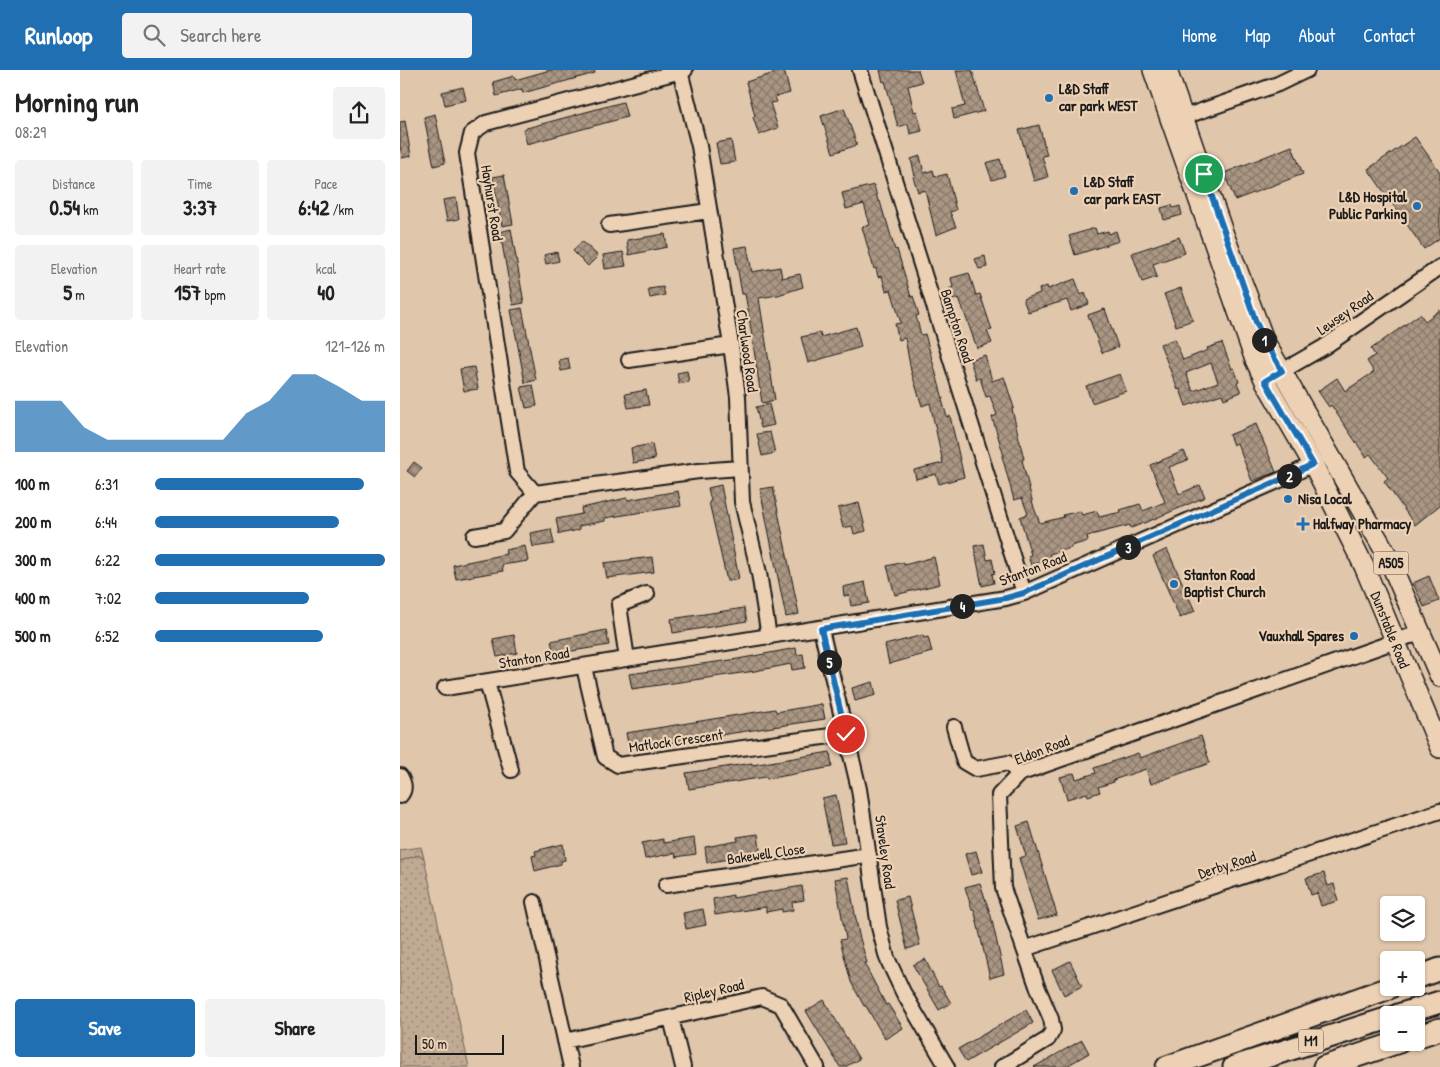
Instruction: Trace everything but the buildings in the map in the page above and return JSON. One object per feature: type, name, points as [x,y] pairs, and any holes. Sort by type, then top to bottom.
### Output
[{"type":"highway","points":[[1425,975],[1440,969]]},
{"type":"highway","points":[[1167,1067],[1380,991]]},
{"type":"highway","points":[[1425,1007],[1440,1002]]},
{"type":"highway","name":"M1","points":[[1234,1067],[1380,1021]]},
{"type":"highway","points":[[1425,1034],[1440,1029]]},
{"type":"highway","name":"M1","points":[[1324,1067],[1380,1048]]},
{"type":"main road","name":"Dunstable Road","points":[[1153,70],[1246,335],[1265,381],[1313,464],[1364,566],[1394,642],[1440,748]]},
{"type":"main road","name":"Dunstable Road","points":[[1168,70],[1256,322],[1265,342],[1386,553],[1440,677]]},
{"type":"street","name":"Bampton Road","points":[[860,70],[1024,593]]},
{"type":"street","points":[[1184,117],[1278,84],[1307,70]]},
{"type":"street","name":"Charlwood Road","points":[[682,71],[699,146],[738,397],[742,502],[759,573],[769,638]]},
{"type":"street","name":"Hayhurst Road","points":[[535,493],[517,472],[467,154],[472,133],[486,123],[682,71]]},
{"type":"street","points":[[609,225],[709,211]]},
{"type":"street","name":"Lewsey Road","points":[[1265,381],[1324,347],[1440,267]]},
{"type":"street","points":[[629,360],[730,345]]},
{"type":"street","name":"Stanton Road","points":[[445,688],[769,638],[1006,598],[1024,593],[1313,464]]},
{"type":"street","points":[[474,536],[504,531],[535,493],[699,471],[740,468]]},
{"type":"street","points":[[627,659],[619,605],[647,594]]},
{"type":"street","name":"Staveley Road","points":[[821,629],[860,789],[879,927],[887,958],[903,992],[948,1067]]},
{"type":"street","name":"Eldon Road","points":[[1002,1067],[1048,1039],[1053,1030],[1051,1019],[1037,986],[1004,888],[998,795],[1018,774],[1410,636],[1418,635],[1424,639]]},
{"type":"street","name":"Matlock Crescent","points":[[584,667],[605,757],[618,765],[846,734]]},
{"type":"street","points":[[487,682],[511,770]]},
{"type":"street","points":[[954,727],[964,762],[976,769],[1008,763],[1018,774]]},
{"type":"street","points":[[400,776],[404,786],[400,796]]},
{"type":"street","name":"Derby Road","points":[[1024,949],[1440,811]]},
{"type":"street","name":"Bakewell Close","points":[[666,885],[870,855]]},
{"type":"street","points":[[534,902],[571,1067]]},
{"type":"street","name":"Ripley Road","points":[[565,1041],[762,997],[781,1005],[817,1067]]},
{"type":"street","name":"Ripley Road","points":[[671,1018],[682,1067]]},
{"type":"green space","points":[[421,847],[424,858],[418,855],[400,861],[400,850]]},
{"type":"green space","points":[[418,855],[424,858],[469,1067],[400,1067],[400,861]]},
{"type":"place","name":"L&D Staff car park WEST","points":[[1049,98]]},
{"type":"place","name":"L&D Staff car park EAST","points":[[1074,191]]},
{"type":"place","name":"L&D Hospital Public Parking","points":[[1417,206]]},
{"type":"place","name":"Nisa Local","points":[[1288,499]]},
{"type":"place","name":"Halfway Pharmacy","points":[[1303,524]]},
{"type":"place","name":"Stanton Road Baptist Church","points":[[1174,584]]},
{"type":"place","name":"Vauxhall Spares","points":[[1354,636]]},
{"type":"route","points":[[846,734],[821,629],[1006,598],[1024,593],[1313,464],[1265,381],[1282,371],[1256,322],[1204,174]]}]
